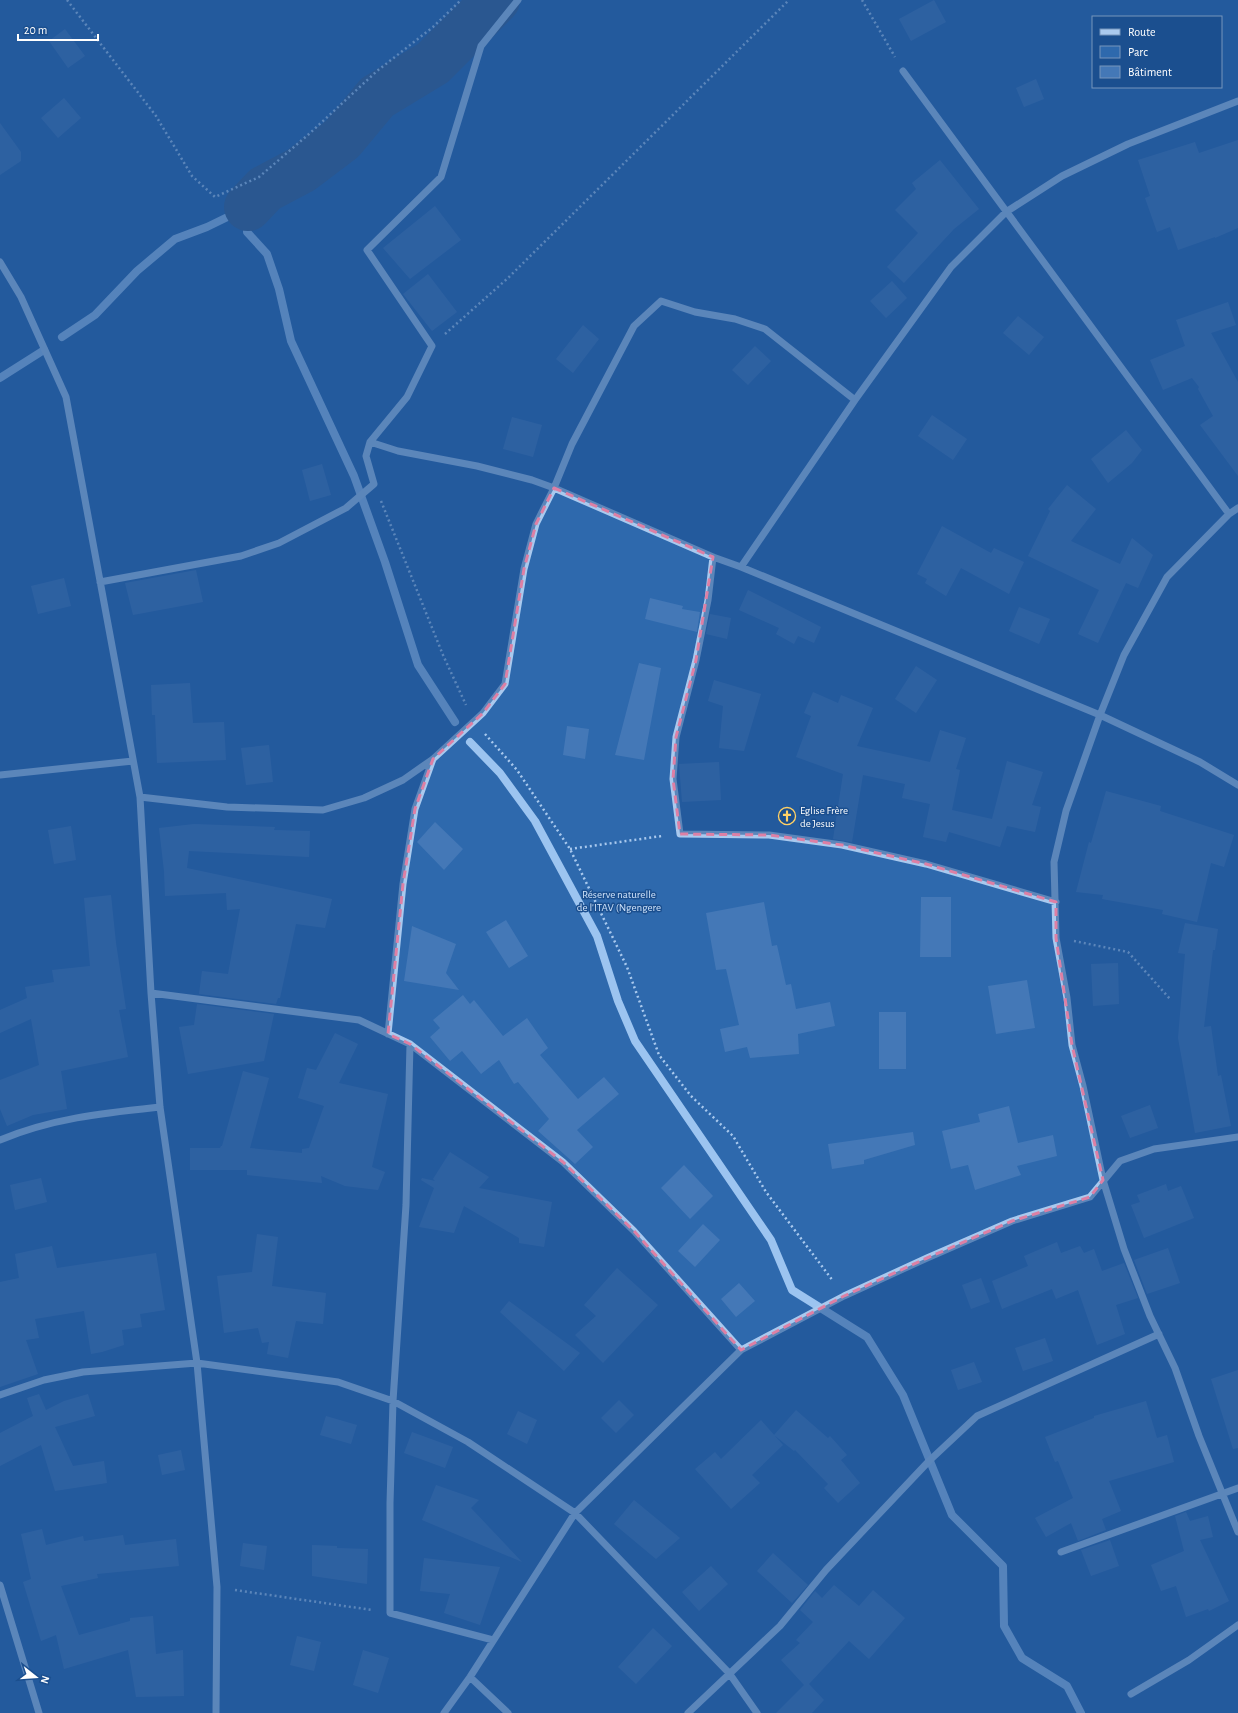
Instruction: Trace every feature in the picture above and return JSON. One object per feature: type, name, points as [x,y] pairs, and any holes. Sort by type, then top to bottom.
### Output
[{"type":"street","points":[[100,582],[241,556],[279,543],[346,508],[374,484],[366,456],[370,442],[407,397],[432,346],[367,250],[441,177],[456,132],[467,89],[481,46],[518,0]]},
{"type":"street","points":[[903,72],[1229,514]]},
{"type":"street","points":[[741,567],[855,400],[951,267],[1006,212],[1062,176],[1128,144],[1238,101]]},
{"type":"street","points":[[0,262],[20,297],[66,397],[140,796],[151,993],[160,1107],[198,1363],[216,1587],[216,1713]]},
{"type":"street","points":[[140,796],[227,807],[323,810],[364,798],[403,780],[433,759],[483,713],[505,684],[524,569],[536,524],[554,488],[572,444],[634,326],[661,301],[696,312],[736,319],[765,329],[855,400]]},
{"type":"street","points":[[370,442],[398,451],[477,466],[532,480],[554,488],[713,557],[741,567],[1100,714],[1200,762],[1238,785]]},
{"type":"street","points":[[1238,508],[1229,514],[1167,577],[1124,655],[1100,714],[1066,811],[1054,862],[1056,938],[1067,998],[1072,1045],[1083,1086],[1103,1180],[1124,1249],[1150,1316],[1175,1368],[1199,1436],[1238,1532]]},
{"type":"street","points":[[713,557],[708,600],[696,660],[676,737],[673,779],[680,834],[769,836],[842,845],[926,864],[1056,902]]},
{"type":"street","points":[[388,1034],[403,884],[415,809],[433,759]]},
{"type":"street","points":[[0,775],[133,761]]},
{"type":"street","points":[[151,993],[359,1020],[410,1044],[563,1162],[634,1231],[741,1350]]},
{"type":"street","points":[[410,1044],[406,1205],[393,1401],[390,1503],[390,1613],[493,1640]]},
{"type":"street","points":[[0,1140],[27,1129],[73,1118],[160,1107]]},
{"type":"street","points":[[444,1713],[470,1677],[575,1513],[741,1350],[844,1296],[1012,1221],[1090,1197],[1120,1161],[1154,1149],[1238,1137]]},
{"type":"street","points":[[688,1713],[780,1626],[826,1570],[929,1460],[977,1416],[1159,1334]]},
{"type":"street","points":[[0,1395],[44,1380],[83,1372],[198,1363],[338,1382],[393,1401],[468,1442],[575,1513],[729,1674],[757,1713]]},
{"type":"street","points":[[1061,1552],[1238,1488]]},
{"type":"street","points":[[0,1585],[39,1713]]},
{"type":"street","points":[[1131,1694],[1189,1660],[1238,1625]]},
{"type":"street","points":[[470,1677],[508,1713]]},
{"type":"path","points":[[67,0],[156,116],[192,176],[214,197],[259,177],[309,134],[377,71],[433,28],[461,0]]},
{"type":"path","points":[[432,346],[508,278],[789,0]]},
{"type":"path","points":[[862,0],[903,72]]},
{"type":"path","points":[[374,484],[443,655],[474,721],[517,770],[570,849],[627,967],[659,1055],[691,1096],[733,1136],[766,1192],[844,1296]]},
{"type":"path","points":[[570,849],[680,834]]},
{"type":"path","points":[[1056,938],[1128,952],[1170,999]]},
{"type":"path","points":[[216,1587],[390,1613]]},
{"type":"highlighted area","points":[[554,488],[713,557],[696,660],[676,737],[673,779],[680,834],[769,835],[842,845],[926,864],[1056,902],[1056,938],[1072,1045],[1103,1180],[1090,1197],[1012,1221],[927,1258],[844,1296],[741,1350],[634,1231],[563,1162],[410,1044],[388,1034],[403,884],[415,809],[433,759],[483,713],[505,684],[524,569],[536,524]]},
{"type":"green space","name":"Réserve naturelle de l'ITAV (Ngengere","points":[[0,0],[1238,0],[1238,1713],[0,1713]]},
{"type":"building","points":[[934,0],[946,22],[911,41],[899,19]]},
{"type":"building","points":[[65,29],[85,56],[68,68],[49,41]]},
{"type":"building","points":[[1036,79],[1044,99],[1024,107],[1016,88]]},
{"type":"building","points":[[64,98],[81,118],[58,138],[41,118]]},
{"type":"building","points":[[0,123],[21,152],[21,161],[0,175]]},
{"type":"building","points":[[1238,140],[1238,228],[1215,238],[1178,250],[1170,227],[1157,232],[1145,198],[1150,196],[1138,160],[1195,142],[1199,153]]},
{"type":"building","points":[[940,160],[979,209],[954,229],[904,283],[887,267],[918,233],[895,210],[916,189],[912,183]]},
{"type":"building","points":[[435,206],[461,240],[410,279],[383,248]]},
{"type":"building","points":[[428,274],[457,312],[432,331],[403,294]]},
{"type":"building","points":[[892,281],[907,298],[886,318],[870,301]]},
{"type":"building","points":[[1228,302],[1236,325],[1211,333],[1238,382],[1238,476],[1200,425],[1213,416],[1198,389],[1199,387],[1192,378],[1163,390],[1150,360],[1185,346],[1176,320]]},
{"type":"building","points":[[1018,316],[1044,337],[1029,355],[1003,333]]},
{"type":"building","points":[[583,325],[599,339],[573,373],[556,359]]},
{"type":"building","points":[[755,346],[771,361],[748,385],[732,370]]},
{"type":"building","points":[[932,415],[967,439],[953,460],[918,436]]},
{"type":"building","points":[[512,417],[542,425],[533,457],[503,449]]},
{"type":"building","points":[[1126,430],[1142,450],[1132,463],[1108,483],[1091,459]]},
{"type":"building","points":[[322,464],[331,495],[310,501],[302,470]]},
{"type":"building","points":[[1067,485],[1096,509],[1071,541],[1120,564],[1132,538],[1153,555],[1138,588],[1126,583],[1098,643],[1078,634],[1099,590],[1028,556],[1050,511],[1048,509]]},
{"type":"building","points":[[942,526],[991,553],[994,548],[1024,562],[1009,594],[961,568],[946,596],[925,583],[927,579],[917,574]]},
{"type":"building","points":[[196,570],[203,602],[133,615],[125,583]]},
{"type":"building","points":[[64,578],[71,606],[38,614],[31,586]]},
{"type":"building","points":[[748,590],[821,627],[814,643],[798,636],[794,644],[776,634],[779,628],[739,610]]},
{"type":"building","points":[[650,598],[683,606],[682,609],[700,612],[697,632],[645,619]]},
{"type":"building","points":[[1019,607],[1050,619],[1039,644],[1009,631]]},
{"type":"building","points":[[710,614],[731,618],[727,639],[706,634]]},
{"type":"building","points":[[639,663],[661,668],[644,760],[615,755]]},
{"type":"building","points":[[916,666],[937,680],[916,713],[895,699]]},
{"type":"building","points":[[714,680],[761,694],[744,751],[719,748],[723,706],[708,701]]},
{"type":"building","points":[[190,683],[193,723],[224,722],[226,760],[157,763],[155,715],[152,715],[151,685]]},
{"type":"building","points":[[813,692],[838,703],[841,695],[873,708],[857,746],[930,762],[940,730],[966,738],[956,769],[960,770],[952,810],[992,819],[1007,761],[1043,772],[1032,805],[1041,807],[1035,832],[1007,826],[1000,847],[949,832],[946,842],[923,837],[930,804],[902,798],[905,784],[863,775],[852,842],[833,839],[843,774],[796,757],[811,716],[804,713]]},
{"type":"building","points":[[567,726],[589,729],[585,759],[563,755]]},
{"type":"building","points":[[269,745],[273,782],[246,785],[241,748]]},
{"type":"building","points":[[719,762],[721,800],[682,802],[679,764]]},
{"type":"building","points":[[1106,791],[1161,806],[1160,811],[1234,835],[1224,867],[1211,863],[1197,922],[1162,914],[1163,910],[1102,899],[1103,895],[1076,892],[1089,842],[1091,843]]},
{"type":"building","points":[[435,822],[463,849],[444,870],[417,842]]},
{"type":"building","points":[[194,824],[275,827],[274,830],[310,831],[309,857],[189,851],[187,868],[332,899],[325,928],[296,924],[280,998],[278,998],[276,1004],[199,994],[202,971],[228,974],[240,909],[227,910],[226,893],[165,896],[164,871],[159,828]]},
{"type":"building","points":[[71,826],[76,860],[54,864],[48,830]]},
{"type":"building","points":[[111,895],[116,943],[126,1009],[119,1010],[128,1057],[61,1071],[67,1109],[33,1115],[7,1126],[0,1109],[0,1080],[39,1065],[31,1019],[0,1033],[0,1010],[27,998],[25,987],[54,982],[52,970],[90,966],[84,898]]},
{"type":"building","points":[[921,897],[951,897],[951,957],[920,957]]},
{"type":"building","points":[[764,902],[772,946],[777,945],[786,985],[791,984],[796,1009],[830,1002],[835,1026],[798,1034],[799,1054],[750,1058],[747,1047],[725,1052],[720,1029],[739,1025],[726,969],[716,970],[706,913]]},
{"type":"building","points":[[506,920],[528,956],[509,968],[486,932]]},
{"type":"building","points":[[1185,923],[1218,929],[1215,950],[1213,950],[1204,1027],[1211,1026],[1218,1076],[1221,1075],[1231,1126],[1195,1133],[1178,1038],[1185,954],[1178,953]]},
{"type":"building","points":[[412,926],[456,944],[446,973],[459,990],[404,981]]},
{"type":"building","points":[[1118,963],[1119,1004],[1093,1006],[1091,964]]},
{"type":"building","points":[[1027,980],[1035,1028],[996,1034],[988,986]]},
{"type":"building","points":[[463,995],[470,1004],[474,1000],[503,1036],[527,1018],[548,1048],[540,1055],[578,1099],[604,1077],[619,1094],[577,1130],[593,1147],[575,1164],[538,1131],[549,1119],[518,1082],[514,1084],[499,1060],[481,1074],[462,1051],[450,1061],[430,1037],[440,1028],[433,1020]]},
{"type":"building","points":[[197,1004],[274,1014],[264,1061],[188,1074],[179,1027],[194,1025]]},
{"type":"building","points":[[879,1012],[906,1012],[906,1069],[879,1069]]},
{"type":"building","points":[[335,1033],[358,1044],[339,1083],[388,1094],[372,1167],[385,1172],[378,1190],[345,1186],[321,1176],[322,1183],[247,1175],[247,1170],[190,1170],[190,1148],[220,1148],[222,1146],[243,1071],[269,1078],[250,1148],[302,1153],[302,1149],[309,1148],[324,1106],[298,1098],[307,1068],[316,1070]]},
{"type":"building","points":[[1150,1105],[1158,1128],[1130,1138],[1121,1116]]},
{"type":"building","points":[[1009,1106],[1018,1143],[1053,1135],[1057,1156],[1017,1166],[1021,1175],[975,1190],[968,1165],[951,1169],[942,1131],[980,1122],[978,1114]]},
{"type":"building","points":[[913,1132],[915,1145],[864,1160],[864,1164],[832,1169],[828,1144]]},
{"type":"building","points":[[450,1152],[489,1177],[479,1188],[552,1202],[544,1247],[519,1243],[519,1238],[464,1206],[454,1233],[419,1227],[434,1188],[421,1180],[422,1178],[435,1181],[433,1179]]},
{"type":"building","points":[[684,1165],[713,1196],[690,1219],[661,1188]]},
{"type":"building","points":[[41,1178],[47,1202],[15,1210],[10,1185]]},
{"type":"building","points":[[1166,1184],[1168,1191],[1181,1186],[1194,1218],[1144,1238],[1131,1205],[1140,1202],[1137,1195]]},
{"type":"building","points":[[703,1224],[720,1240],[695,1267],[678,1251]]},
{"type":"building","points":[[257,1234],[278,1237],[272,1286],[326,1293],[323,1324],[296,1321],[288,1358],[267,1354],[269,1342],[262,1343],[258,1328],[224,1333],[217,1276],[252,1272]]},
{"type":"building","points":[[1057,1242],[1061,1253],[1080,1246],[1084,1253],[1094,1249],[1102,1271],[1124,1263],[1138,1298],[1116,1305],[1125,1334],[1097,1345],[1078,1290],[1056,1299],[1052,1289],[1002,1309],[992,1281],[1028,1266],[1024,1256]]},
{"type":"building","points":[[52,1246],[57,1268],[156,1253],[165,1310],[140,1314],[142,1327],[122,1330],[124,1345],[91,1354],[84,1311],[35,1319],[39,1338],[26,1340],[38,1374],[0,1387],[0,1282],[19,1278],[15,1254]]},
{"type":"building","points":[[1168,1248],[1180,1283],[1147,1294],[1134,1260]]},
{"type":"building","points":[[617,1268],[658,1305],[603,1363],[575,1335],[596,1316],[584,1305]]},
{"type":"building","points":[[981,1278],[990,1302],[971,1309],[962,1285]]},
{"type":"building","points":[[739,1283],[755,1301],[736,1317],[721,1299]]},
{"type":"building","points":[[509,1301],[580,1353],[564,1371],[500,1312]]},
{"type":"building","points":[[1045,1338],[1053,1361],[1023,1371],[1015,1348]]},
{"type":"building","points":[[974,1362],[982,1382],[958,1390],[951,1370]]},
{"type":"building","points":[[1238,1370],[1238,1448],[1233,1449],[1211,1379]]},
{"type":"building","points":[[39,1394],[46,1410],[64,1401],[88,1394],[95,1416],[55,1427],[73,1466],[104,1461],[107,1483],[55,1491],[41,1445],[0,1466],[0,1433],[33,1416],[27,1398]]},
{"type":"building","points":[[619,1400],[634,1415],[616,1433],[601,1418]]},
{"type":"building","points":[[1146,1401],[1157,1438],[1167,1435],[1174,1462],[1109,1481],[1121,1511],[1102,1519],[1106,1530],[1078,1541],[1071,1523],[1046,1537],[1035,1518],[1073,1498],[1058,1461],[1055,1462],[1045,1437],[1094,1418],[1094,1416]]},
{"type":"building","points":[[796,1410],[828,1438],[830,1436],[847,1455],[841,1460],[860,1483],[838,1503],[824,1488],[828,1484],[795,1450],[794,1451],[774,1435]]},
{"type":"building","points":[[518,1411],[537,1420],[527,1444],[507,1434]]},
{"type":"building","points":[[326,1416],[357,1425],[351,1444],[320,1435]]},
{"type":"building","points":[[761,1420],[783,1445],[752,1475],[760,1483],[731,1509],[695,1469],[715,1452],[721,1459]]},
{"type":"building","points":[[412,1432],[453,1447],[445,1468],[404,1453]]},
{"type":"building","points":[[181,1450],[185,1470],[162,1475],[158,1455]]},
{"type":"building","points":[[436,1485],[479,1500],[471,1508],[522,1562],[422,1520]]},
{"type":"building","points":[[634,1500],[680,1538],[656,1559],[614,1524]]},
{"type":"building","points":[[1186,1512],[1190,1521],[1208,1516],[1213,1537],[1200,1540],[1229,1601],[1209,1611],[1208,1609],[1186,1617],[1176,1586],[1161,1591],[1151,1565],[1184,1551],[1175,1516]]},
{"type":"building","points":[[42,1529],[46,1545],[83,1536],[84,1541],[123,1535],[125,1545],[176,1539],[179,1566],[97,1574],[98,1578],[61,1586],[79,1635],[130,1621],[130,1618],[153,1616],[156,1654],[183,1650],[184,1696],[136,1697],[128,1650],[64,1669],[56,1635],[41,1641],[23,1582],[31,1579],[21,1534]]},
{"type":"building","points":[[1110,1540],[1119,1566],[1091,1576],[1081,1550]]},
{"type":"building","points":[[243,1543],[267,1546],[264,1570],[240,1566]]},
{"type":"building","points":[[312,1545],[337,1546],[337,1548],[368,1549],[367,1584],[312,1576]]},
{"type":"building","points":[[773,1553],[808,1585],[792,1603],[757,1571]]},
{"type":"building","points":[[424,1558],[500,1567],[480,1625],[444,1613],[450,1594],[420,1591]]},
{"type":"building","points":[[711,1566],[728,1584],[699,1611],[682,1592]]},
{"type":"building","points":[[834,1585],[859,1606],[873,1590],[905,1618],[869,1659],[849,1641],[809,1684],[824,1700],[812,1713],[776,1713],[804,1685],[781,1660],[800,1643],[796,1640],[813,1622],[800,1610],[815,1591],[822,1598]]},
{"type":"building","points":[[653,1628],[672,1646],[636,1684],[618,1667]]},
{"type":"building","points":[[297,1636],[321,1642],[314,1671],[290,1665]]},
{"type":"building","points":[[363,1650],[389,1658],[378,1693],[353,1685]]},
{"type":"waterway","points":[[248,207],[265,189],[301,170],[342,139],[377,97],[433,63],[496,0]]},
{"type":"waterway","points":[[62,337],[95,315],[137,271],[175,239],[207,227],[248,207],[247,232],[267,254],[279,289],[291,341],[354,476],[385,562],[418,665],[455,722]]},
{"type":"waterway","points":[[0,378],[44,350]]},
{"type":"waterway","points":[[470,742],[500,773],[535,821],[597,936],[618,1001],[635,1041],[771,1240],[792,1290],[867,1337],[903,1395],[952,1515],[1003,1566],[1004,1626],[1022,1658],[1067,1686],[1081,1713]]},
{"type":"place","name":"Eglise Frère de Jesus","points":[[787,816]]}]
